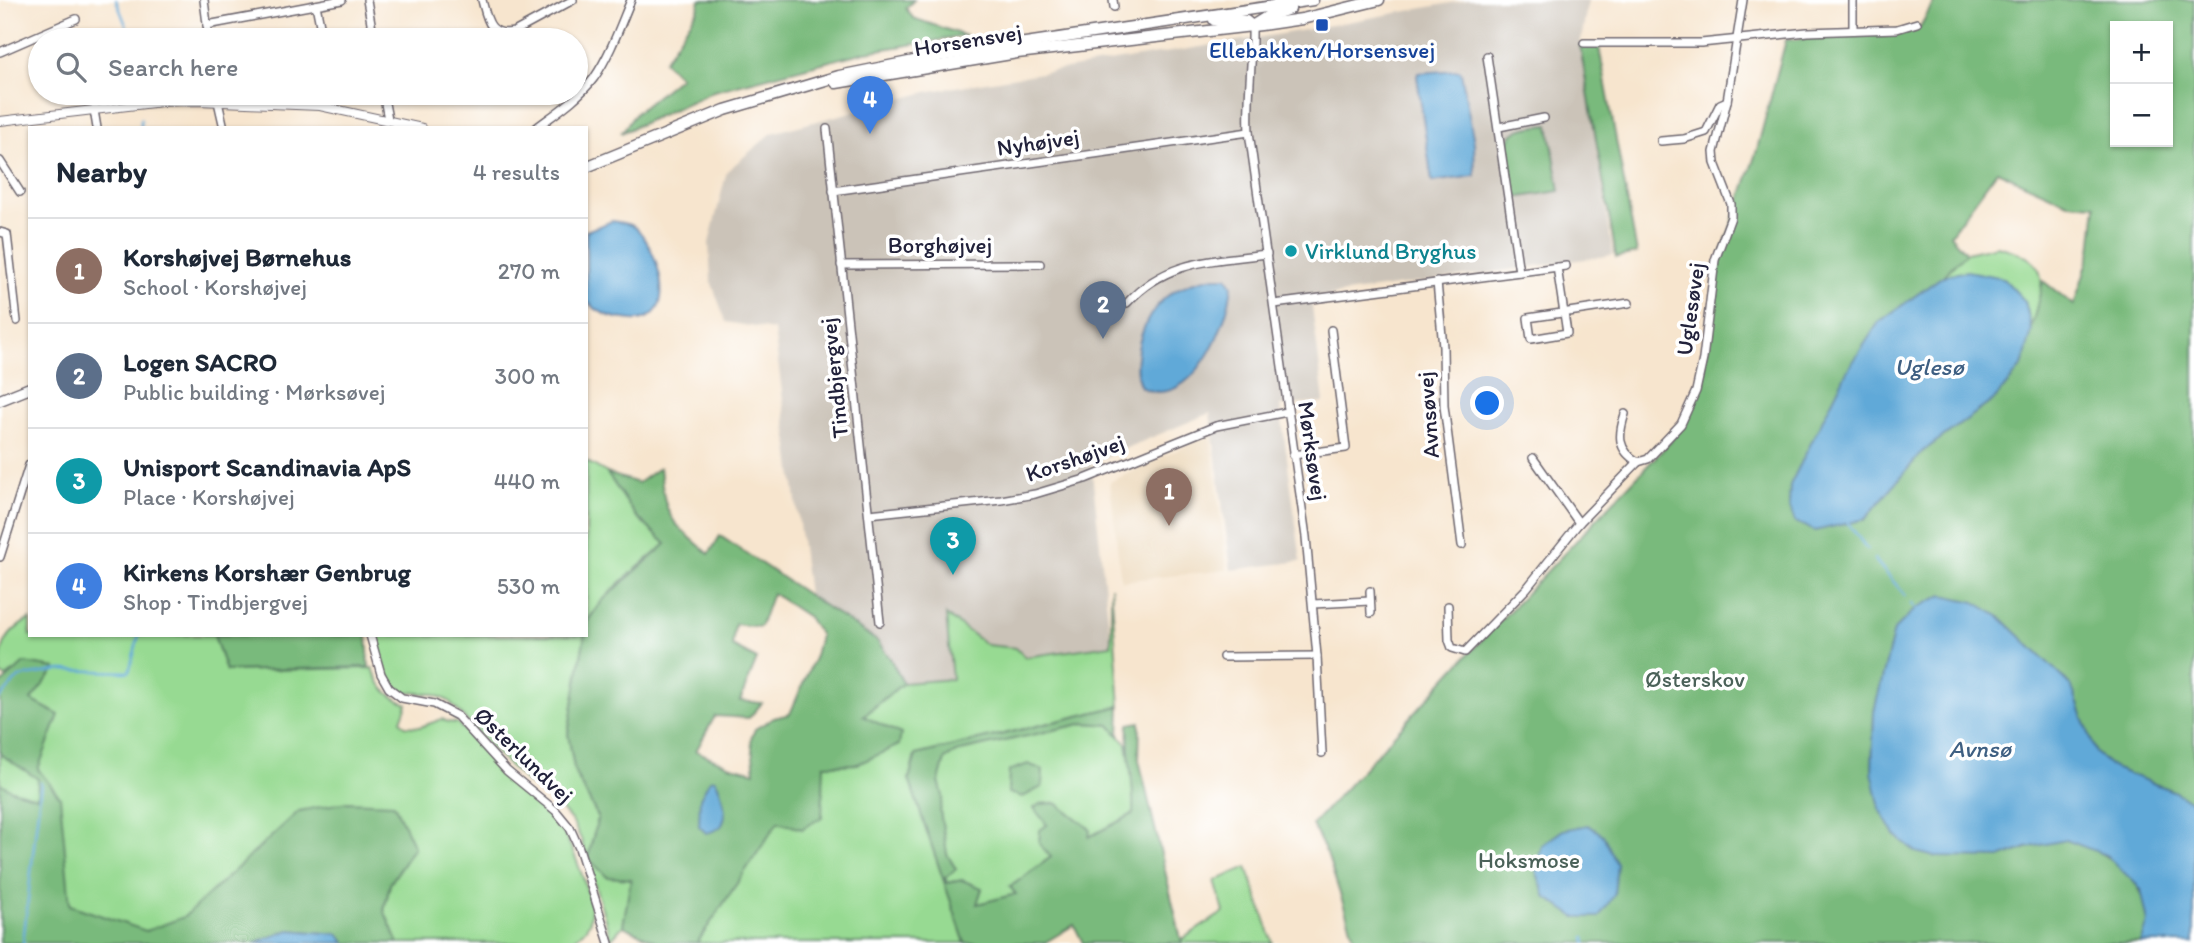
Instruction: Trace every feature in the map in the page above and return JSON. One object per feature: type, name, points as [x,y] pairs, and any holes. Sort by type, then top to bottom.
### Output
[{"type":"main road","name":"Horsensvej","points":[[588,166],[725,110],[839,76],[939,56],[1313,0]]},
{"type":"main road","points":[[1184,19],[1232,19],[1246,21],[1252,26],[1281,11],[1323,0]]},
{"type":"main road","name":"Horsensvej","points":[[772,97],[1017,53],[1302,19],[1379,0]]},
{"type":"main road","points":[[0,400],[28,389]]},
{"type":"street","points":[[204,0],[207,28]]},
{"type":"street","points":[[207,25],[342,0]]},
{"type":"street","points":[[367,0],[372,28]]},
{"type":"street","points":[[482,0],[488,25],[492,28]]},
{"type":"street","points":[[521,28],[573,0]]},
{"type":"street","points":[[588,84],[607,57],[631,0]]},
{"type":"street","name":"Uglesøvej","points":[[1448,606],[1449,640],[1452,648],[1465,652],[1527,588],[1579,523],[1638,462],[1648,459],[1681,424],[1696,391],[1703,359],[1715,260],[1731,217],[1731,204],[1715,163],[1714,152],[1727,101],[1743,0]]},
{"type":"street","points":[[1853,0],[1853,30]]},
{"type":"street","points":[[316,5],[321,28]]},
{"type":"street","points":[[55,28],[76,19]]},
{"type":"street","points":[[1584,43],[1701,43],[1807,32],[1897,29],[1917,23]]},
{"type":"street","name":"Mørksøvej","points":[[1252,26],[1249,132],[1313,604],[1322,753]]},
{"type":"street","points":[[0,52],[28,40]]},
{"type":"street","points":[[1487,56],[1519,272]]},
{"type":"street","name":"Uglesøvej","points":[[1661,141],[1684,139],[1706,132],[1720,104],[1727,101]]},
{"type":"street","points":[[0,121],[136,105]]},
{"type":"street","points":[[219,105],[224,126]]},
{"type":"street","points":[[309,105],[414,126]]},
{"type":"street","points":[[385,105],[388,120]]},
{"type":"street","points":[[539,126],[566,105]]},
{"type":"street","points":[[94,110],[97,126]]},
{"type":"street","points":[[1499,127],[1544,118]]},
{"type":"street","name":"Tindbjergvej","points":[[827,129],[880,622]]},
{"type":"street","name":"Nyhøjvej","points":[[833,191],[1249,132]]},
{"type":"street","points":[[0,161],[20,191]]},
{"type":"street","points":[[0,232],[7,234],[17,321]]},
{"type":"street","points":[[1127,303],[1154,278],[1184,267],[1267,254]]},
{"type":"street","name":"Borghøjvej","points":[[841,265],[1040,264]]},
{"type":"street","points":[[1274,304],[1566,266]]},
{"type":"street","points":[[1557,267],[1564,313],[1567,333],[1531,339],[1528,318],[1564,313],[1629,303]]},
{"type":"street","name":"Avnsøvej","points":[[1437,282],[1444,406],[1462,545]]},
{"type":"street","points":[[1293,455],[1346,448],[1331,330]]},
{"type":"street","name":"Korshøjvej","points":[[869,514],[1035,494],[1085,479],[1216,426],[1287,412]]},
{"type":"street","points":[[1625,414],[1620,428],[1620,441],[1627,456],[1638,462]]},
{"type":"street","points":[[1533,458],[1579,523]]},
{"type":"street","points":[[0,558],[28,469]]},
{"type":"street","points":[[1370,591],[1371,612]]},
{"type":"street","points":[[1313,604],[1370,601]]},
{"type":"street","name":"Østerlundvej","points":[[371,637],[388,688],[402,698],[434,704],[457,716],[507,771],[556,811],[570,828],[609,943]]},
{"type":"street","points":[[1223,657],[1317,656]]},
{"type":"shaded area","points":[[1467,0],[1588,0],[1580,46],[1613,255],[1311,298],[1324,402],[1280,406],[1301,561],[1231,570],[1210,413],[1091,463],[1111,645],[1025,657],[1016,648],[987,645],[947,616],[952,679],[903,683],[890,658],[877,641],[808,594],[774,330],[726,322],[711,281],[709,243],[727,171],[772,133],[931,91],[1293,32]]},
{"type":"shaded area","points":[[1211,434],[1227,570],[1121,581],[1110,482]]},
{"type":"green space","points":[[700,0],[914,0],[906,8],[913,18],[966,36],[865,52],[714,91],[621,133],[636,113],[680,77],[664,61],[698,10]]},
{"type":"green space","name":"Østerskov","points":[[1935,0],[2194,0],[2194,803],[2173,791],[2113,768],[2096,753],[2071,685],[2000,617],[1974,602],[1916,608],[1895,630],[1874,712],[1872,772],[2000,858],[2060,840],[2095,850],[2122,869],[2142,894],[2148,922],[2141,943],[1343,943],[1354,937],[1327,854],[1312,825],[1460,663],[1670,442],[1689,415],[1702,383],[1720,259],[1756,153],[1786,40],[1893,32],[1920,27]],"holes":[[[1997,171],[2068,203],[2096,205],[2091,251],[2074,305],[2043,281],[2022,366],[1996,398],[1922,452],[1865,519],[1879,322],[1943,276],[1966,253],[1950,235]]]},
{"type":"green space","points":[[1580,46],[1599,47],[1637,253],[1616,257]]},
{"type":"green space","points":[[1549,125],[1560,191],[1514,198],[1507,144],[1513,134],[1523,128]]},
{"type":"green space","points":[[1997,246],[2029,259],[2037,266],[2041,275],[2032,331],[2025,301],[1967,271],[1943,276],[1966,253]]},
{"type":"green space","points":[[588,462],[607,473],[636,516],[666,544],[608,595],[588,623]]},
{"type":"green space","points":[[660,467],[667,509],[686,534],[709,554],[720,536],[877,641],[890,658],[903,683],[863,716],[901,734],[899,745],[858,764],[824,765],[822,817],[802,829],[778,822],[697,943],[660,943],[623,926],[631,879],[607,877],[588,858],[598,817],[575,773],[568,734],[584,637],[588,637],[588,621],[603,600],[666,544],[636,516],[607,473],[638,483]],"holes":[[[772,593],[808,617],[820,635],[815,656],[790,714],[774,718],[755,729],[751,739],[755,772],[728,765],[696,751],[715,716],[749,718],[762,703],[740,701],[757,659],[732,646],[735,624],[760,627]]]},
{"type":"green space","points":[[1111,586],[1120,706],[915,755],[909,779],[965,943],[697,943],[778,821],[802,829],[824,765],[858,764],[900,734],[863,717],[903,683],[952,679],[946,615],[987,645],[1016,648],[1025,657],[1111,645]]},
{"type":"green space","points":[[28,620],[28,637],[215,637],[226,671],[373,668],[385,690],[407,704],[401,721],[405,726],[420,727],[442,719],[457,723],[504,774],[558,825],[575,857],[586,886],[591,911],[589,924],[568,943],[398,943],[384,911],[390,884],[414,847],[346,943],[338,934],[289,930],[255,943],[0,943],[0,694],[13,672],[6,677],[0,675],[0,665],[5,642]]},
{"type":"green space","points":[[215,637],[367,637],[369,667],[226,671]]},
{"type":"green space","points":[[376,637],[585,637],[568,734],[575,773],[598,817],[588,858],[631,878],[623,926],[611,939],[581,839],[572,821],[555,802],[526,782],[499,756],[449,701],[433,694],[404,692],[395,687],[380,656]]},
{"type":"green space","points":[[24,663],[56,668],[31,700],[59,715],[38,769],[60,797],[70,905],[146,931],[184,917],[299,811],[347,802],[394,804],[414,847],[390,884],[384,910],[398,943],[346,943],[338,934],[289,930],[255,943],[0,943],[0,783],[12,790],[37,797],[38,779],[0,754],[0,685]]},
{"type":"green space","points":[[1120,706],[1119,736],[1110,725],[1085,723],[956,752],[945,759],[939,781],[943,796],[940,811],[947,854],[956,869],[945,878],[947,883],[962,880],[982,888],[977,904],[1016,894],[1010,887],[1051,857],[1039,844],[1040,830],[1047,825],[1034,808],[1040,804],[1056,803],[1090,829],[1089,837],[1133,814],[1129,724],[1140,722],[1139,760],[1182,943],[1083,943],[1074,925],[1044,943],[965,943],[909,779],[916,755]]},
{"type":"green space","points":[[1085,723],[1110,725],[1127,744],[1134,790],[1134,814],[1088,838],[1090,829],[1056,803],[1040,804],[1047,825],[1051,857],[1010,887],[1016,894],[976,905],[982,889],[962,880],[947,883],[945,877],[956,869],[947,855],[940,811],[943,796],[939,781],[945,759],[956,752]]},
{"type":"green space","points":[[1028,764],[1043,770],[1042,787],[1023,797],[1008,793],[1009,771]]},
{"type":"green space","points":[[1247,867],[1273,943],[1182,943],[1181,940],[1224,912],[1215,881]]},
{"type":"water","points":[[1459,70],[1474,142],[1475,176],[1432,182],[1417,76],[1418,73]]},
{"type":"water","points":[[612,221],[631,225],[640,232],[653,254],[661,281],[659,305],[651,316],[636,320],[619,318],[598,311],[588,302],[588,230]]},
{"type":"water","name":"Uglesø","points":[[1967,271],[2003,278],[2025,301],[2032,331],[2022,366],[1996,398],[1922,452],[1865,519],[1815,531],[1795,522],[1789,505],[1790,485],[1847,371],[1879,322],[1943,276]]},
{"type":"water","points":[[1215,277],[1227,277],[1232,285],[1224,320],[1204,360],[1191,376],[1176,388],[1159,392],[1141,387],[1136,368],[1138,349],[1147,321],[1155,309],[1163,300],[1186,285]]},
{"type":"water","name":"Avnsø","points":[[1943,595],[1975,602],[2000,617],[2071,685],[2096,753],[2113,768],[2173,791],[2194,803],[2194,943],[2141,943],[2148,922],[2141,889],[2106,855],[2066,840],[2026,848],[2000,858],[1935,857],[1916,852],[1895,835],[1880,809],[1872,772],[1874,712],[1894,630],[1916,608]]},
{"type":"water","points":[[715,779],[720,789],[725,815],[719,828],[706,833],[699,826],[700,798],[710,780]]},
{"type":"water","points":[[1588,825],[1603,835],[1617,864],[1614,895],[1599,917],[1575,917],[1546,897],[1536,871],[1542,845],[1563,830]]},
{"type":"water","points":[[289,930],[338,934],[346,943],[255,943]]},
{"type":"waterway","points":[[116,0],[127,28]]},
{"type":"waterway","points":[[141,119],[141,126]]},
{"type":"waterway","points":[[1848,523],[1867,549]]},
{"type":"waterway","points":[[1874,559],[1905,595]]},
{"type":"waterway","points":[[1912,603],[1916,608]]},
{"type":"waterway","points":[[0,698],[19,677],[61,670],[129,672],[138,637]]},
{"type":"waterway","points":[[23,943],[41,783]]},
{"type":"waterway","points":[[1585,937],[1586,943]]},
{"type":"place","name":"Ellebakken/Horsensvej","points":[[1322,25]]},
{"type":"place","name":"Kirkens Korshær Genbrug","points":[[870,134]]},
{"type":"place","name":"Virklund Bryghus","points":[[1291,251]]},
{"type":"place","name":"Logen SACRO","points":[[1103,339]]},
{"type":"place","name":"Korshøjvej Børnehus","points":[[1169,526]]},
{"type":"place","name":"Unisport Scandinavia ApS","points":[[953,575]]},
{"type":"park label","name":"Hoksmose","points":[[1529,860]]}]
